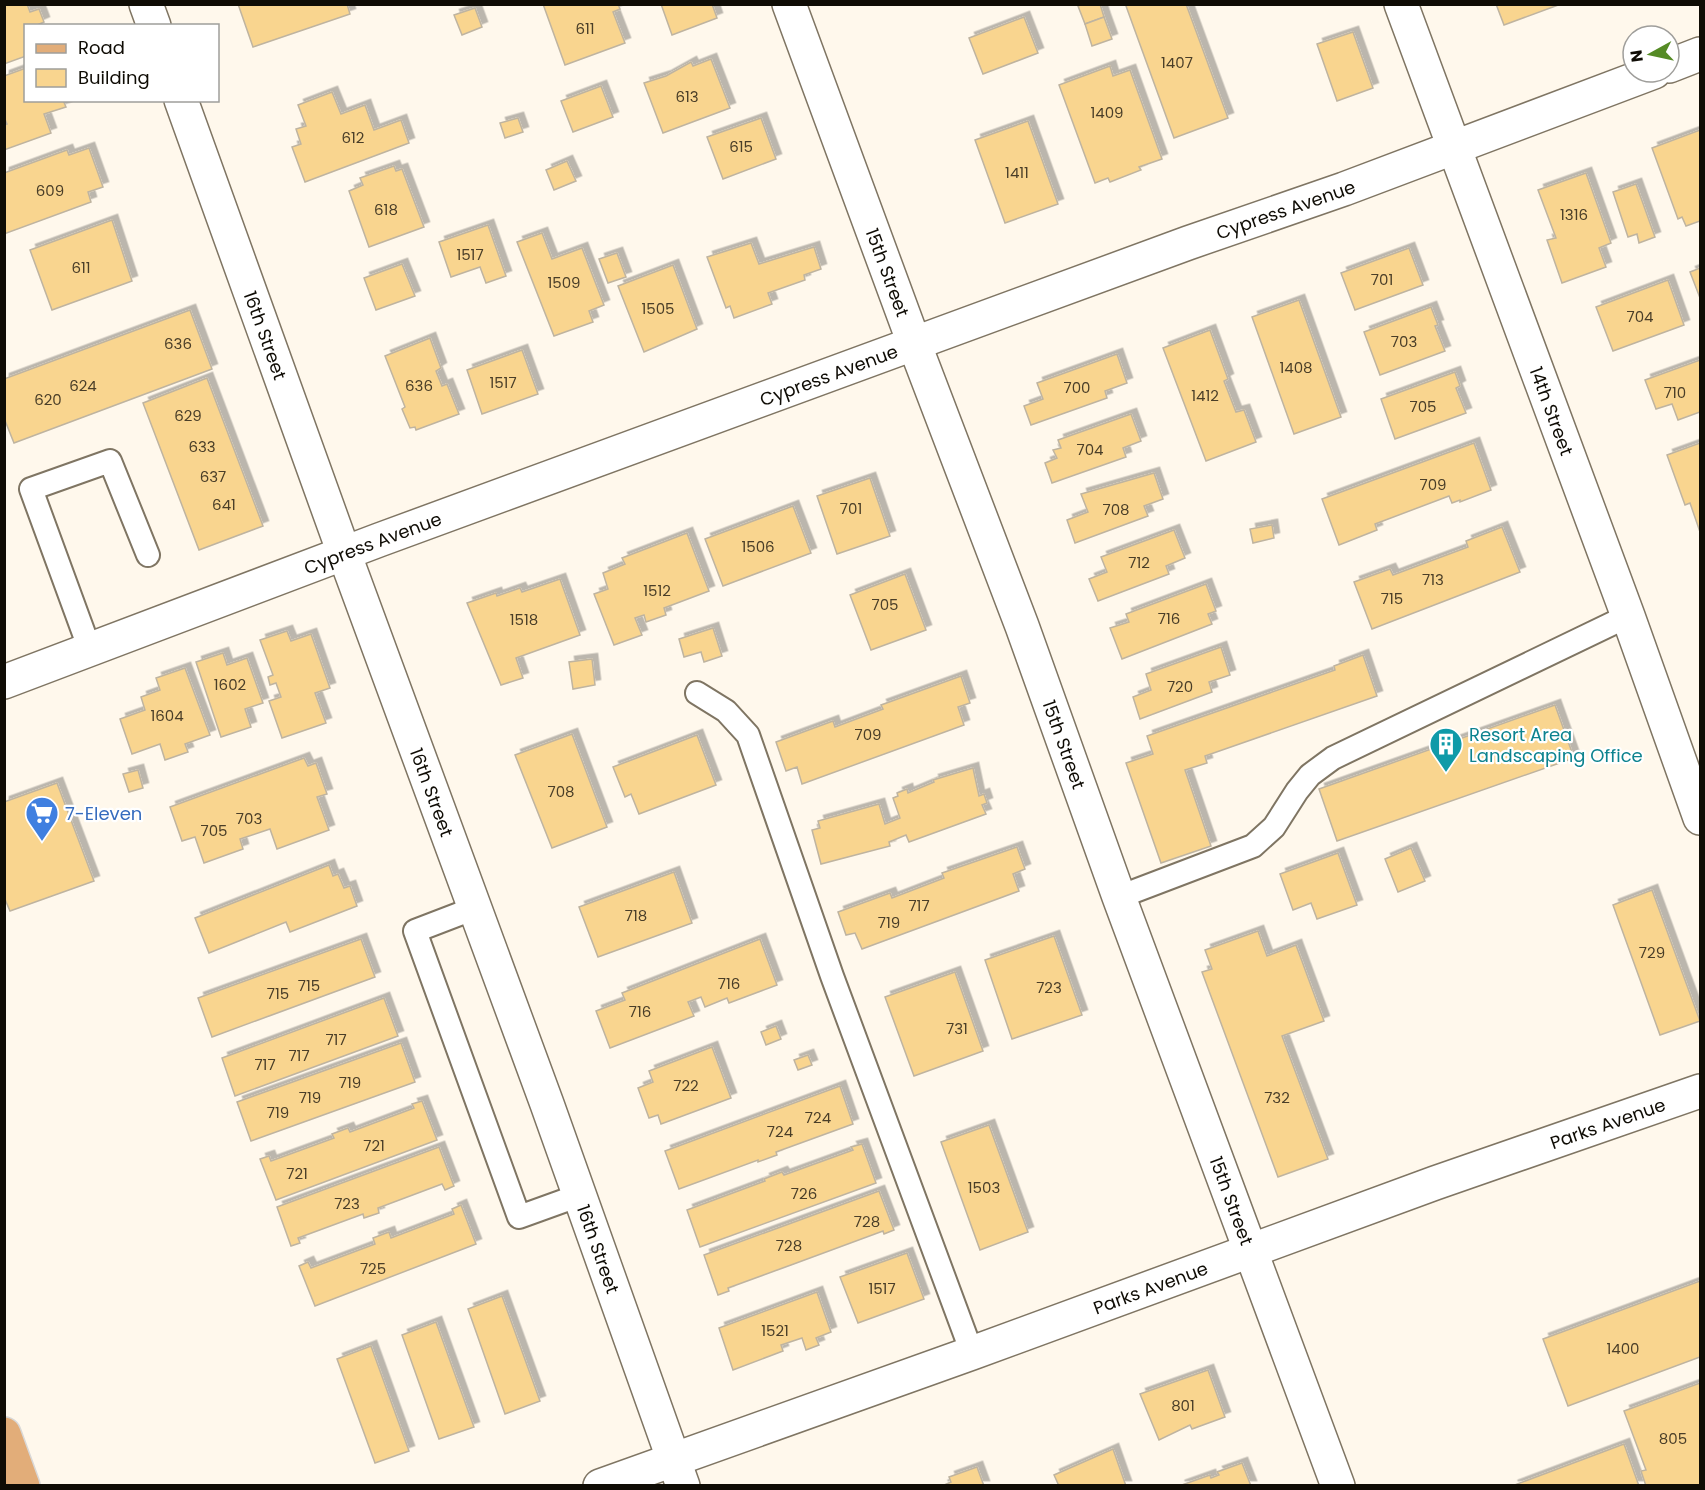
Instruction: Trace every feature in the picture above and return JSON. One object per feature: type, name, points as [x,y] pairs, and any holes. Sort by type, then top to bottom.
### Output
[{"type":"main road","points":[[4,1434],[23,1485]]},
{"type":"street","points":[[146,4],[153,24]]},
{"type":"street","name":"15th Street","points":[[789,4],[914,343],[1022,626],[1119,897],[1338,1485]]},
{"type":"street","name":"14th Street","points":[[1401,4],[1701,819]]},
{"type":"street","points":[[1681,62],[1701,54]]},
{"type":"street","name":"Cypress Avenue","points":[[4,682],[914,343],[1344,189],[1622,84]]},
{"type":"street","name":"16th Street","points":[[182,102],[679,1472]]},
{"type":"street","name":"Parks Avenue","points":[[600,1485],[679,1472],[972,1353],[1251,1249],[1701,1091]]},
{"type":"lane","points":[[90,650],[31,489],[110,461],[148,555]]},
{"type":"lane","points":[[1119,897],[1253,846],[1274,827],[1310,775],[1333,758],[1628,616]]},
{"type":"lane","points":[[697,693],[726,711],[748,735],[832,976],[972,1353]]},
{"type":"lane","points":[[475,909],[415,931],[510,1195],[519,1217],[580,1195]]},
{"type":"building","points":[[4,4],[27,4],[30,12],[39,9],[44,22],[24,24],[24,57],[4,64]]},
{"type":"building","points":[[238,4],[347,4],[350,14],[253,47]]},
{"type":"building","points":[[543,4],[618,4],[620,9],[613,12],[625,43],[565,65]]},
{"type":"building","points":[[661,4],[712,4],[717,18],[672,35]]},
{"type":"building","points":[[1100,4],[1104,17],[1085,24],[1078,6]]},
{"type":"building","points":[[1129,4],[1186,4],[1228,118],[1174,138],[1126,6]]},
{"type":"building","points":[[1496,4],[1561,4],[1504,25]]},
{"type":"building","points":[[475,8],[482,27],[462,35],[454,15]]},
{"type":"building","points":[[1024,17],[1038,53],[983,74],[969,38]]},
{"type":"building","points":[[1104,17],[1112,39],[1092,46],[1085,24]]},
{"type":"building","points":[[1353,32],[1373,88],[1337,101],[1317,44]]},
{"type":"building","points":[[711,59],[730,108],[663,133],[644,83],[666,76],[691,62],[693,66]]},
{"type":"building","points":[[1110,66],[1113,76],[1130,70],[1162,159],[1139,167],[1141,170],[1110,182],[1108,178],[1095,183],[1059,85]]},
{"type":"building","points":[[24,69],[24,102],[64,102],[66,107],[44,114],[51,133],[4,150],[4,125],[7,124],[4,117],[4,76]]},
{"type":"building","points":[[601,86],[613,117],[573,132],[561,101]]},
{"type":"building","points":[[332,92],[341,114],[365,105],[374,130],[401,120],[409,143],[305,182],[292,147],[301,144],[296,129],[306,126],[298,105]]},
{"type":"building","points":[[518,118],[523,132],[505,138],[500,123]]},
{"type":"building","points":[[761,118],[776,159],[723,179],[707,137]]},
{"type":"building","points":[[1028,121],[1058,204],[1005,223],[975,140]]},
{"type":"building","points":[[1700,130],[1700,221],[1686,226],[1682,217],[1678,219],[1652,148]]},
{"type":"building","points":[[89,148],[103,187],[88,192],[91,202],[4,234],[4,173],[67,150],[69,155]]},
{"type":"building","points":[[567,161],[576,181],[554,190],[546,170]]},
{"type":"building","points":[[394,166],[396,171],[402,169],[424,227],[369,247],[349,191],[363,185],[360,178]]},
{"type":"building","points":[[1586,173],[1611,243],[1599,248],[1606,267],[1562,283],[1547,240],[1556,238],[1538,190]]},
{"type":"building","points":[[1636,184],[1655,237],[1639,243],[1637,234],[1628,237],[1613,192]]},
{"type":"building","points":[[112,220],[132,281],[52,310],[30,250]]},
{"type":"building","points":[[488,225],[506,276],[486,283],[480,267],[451,277],[439,242]]},
{"type":"building","points":[[542,233],[552,259],[582,248],[604,305],[589,311],[593,322],[554,336],[517,242]]},
{"type":"building","points":[[751,243],[759,264],[814,247],[821,269],[804,275],[805,280],[768,293],[772,304],[734,318],[730,306],[726,308],[707,257]]},
{"type":"building","points":[[1409,248],[1423,285],[1355,310],[1341,273]]},
{"type":"building","points":[[617,253],[626,277],[608,283],[599,259]]},
{"type":"building","points":[[402,264],[415,296],[376,310],[364,278]]},
{"type":"building","points":[[673,265],[697,329],[644,352],[618,286]]},
{"type":"building","points":[[1700,268],[1700,298],[1690,272]]},
{"type":"building","points":[[1668,280],[1684,325],[1613,351],[1596,307]]},
{"type":"building","points":[[1299,300],[1341,417],[1294,434],[1252,317]]},
{"type":"building","points":[[1431,307],[1438,325],[1435,326],[1445,351],[1380,375],[1364,332]]},
{"type":"building","points":[[190,310],[212,369],[14,443],[4,418],[4,379]]},
{"type":"building","points":[[1210,330],[1228,379],[1224,381],[1236,412],[1244,410],[1256,442],[1206,461],[1163,348]]},
{"type":"building","points":[[430,338],[441,368],[436,371],[442,386],[447,384],[459,414],[416,430],[415,427],[410,428],[402,409],[405,407],[385,356]]},
{"type":"building","points":[[522,350],[538,394],[482,414],[467,370]]},
{"type":"building","points":[[1117,354],[1127,383],[1105,391],[1107,398],[1031,425],[1024,406],[1043,399],[1037,383]]},
{"type":"building","points":[[1700,360],[1700,412],[1678,420],[1672,404],[1656,409],[1645,380]]},
{"type":"building","points":[[1455,372],[1460,386],[1456,388],[1466,413],[1395,439],[1381,399]]},
{"type":"building","points":[[207,378],[263,526],[199,550],[143,403]]},
{"type":"building","points":[[1131,414],[1141,441],[1123,448],[1126,457],[1052,483],[1045,463],[1057,458],[1053,450],[1061,448],[1058,440]]},
{"type":"building","points":[[1474,443],[1491,490],[1460,502],[1460,500],[1452,503],[1449,496],[1375,524],[1377,530],[1339,545],[1322,499]]},
{"type":"building","points":[[1700,443],[1700,532],[1690,503],[1685,505],[1667,455]]},
{"type":"building","points":[[1154,473],[1163,499],[1144,506],[1148,516],[1075,543],[1067,520],[1088,512],[1081,494]]},
{"type":"building","points":[[870,478],[890,536],[837,554],[817,496]]},
{"type":"building","points":[[793,506],[811,553],[723,586],[705,539]]},
{"type":"building","points":[[1272,525],[1274,538],[1253,543],[1250,529]]},
{"type":"building","points":[[1502,527],[1520,572],[1372,629],[1354,582],[1390,569],[1393,575],[1468,547],[1466,541]]},
{"type":"building","points":[[1174,530],[1185,558],[1166,566],[1169,574],[1098,601],[1089,579],[1107,572],[1101,557]]},
{"type":"building","points":[[687,533],[709,591],[664,608],[666,615],[646,622],[644,615],[635,618],[642,635],[614,645],[594,594],[608,589],[603,573],[625,564],[622,558]]},
{"type":"building","points":[[905,574],[926,630],[871,650],[850,595]]},
{"type":"building","points":[[560,579],[580,635],[516,658],[523,678],[501,685],[467,603],[520,588],[522,592]]},
{"type":"building","points":[[1206,584],[1216,611],[1208,614],[1212,624],[1122,659],[1110,628],[1129,622],[1126,614]]},
{"type":"building","points":[[713,628],[722,656],[704,662],[701,652],[684,657],[679,639]]},
{"type":"building","points":[[287,631],[291,641],[311,634],[330,688],[315,693],[326,723],[282,738],[269,701],[281,697],[276,683],[270,685],[268,677],[273,675],[260,640]]},
{"type":"building","points":[[1221,647],[1230,675],[1209,682],[1212,692],[1140,719],[1133,697],[1151,690],[1146,674]]},
{"type":"building","points":[[223,653],[227,665],[247,658],[263,703],[245,709],[251,727],[221,737],[196,662]]},
{"type":"building","points":[[1363,655],[1377,696],[1205,756],[1207,763],[1185,770],[1211,846],[1161,863],[1126,763],[1153,754],[1147,736],[1335,670],[1334,666]]},
{"type":"building","points":[[592,659],[595,685],[573,689],[569,662]]},
{"type":"building","points":[[185,668],[210,735],[185,744],[188,752],[165,760],[160,744],[132,754],[120,719],[145,710],[141,697],[160,690],[156,678]]},
{"type":"building","points":[[961,676],[970,703],[958,707],[964,725],[802,784],[797,767],[786,771],[776,742],[833,721],[835,727],[883,709],[881,705]]},
{"type":"building","name":"Resort Area Landscaping Office","points":[[1555,705],[1574,758],[1337,841],[1319,789]]},
{"type":"building","points":[[572,734],[607,827],[552,848],[515,755]]},
{"type":"building","points":[[697,735],[716,785],[639,814],[631,794],[625,797],[613,767]]},
{"type":"building","points":[[304,758],[308,766],[316,763],[327,794],[317,797],[329,830],[277,849],[270,829],[240,839],[243,849],[204,863],[195,837],[182,841],[170,807]]},
{"type":"building","points":[[973,768],[979,796],[984,794],[987,803],[982,805],[986,814],[909,842],[906,835],[889,842],[890,846],[821,864],[812,830],[820,828],[818,821],[879,804],[885,824],[900,818],[893,798],[898,796],[897,793],[907,789],[908,793],[934,782],[933,780]]},
{"type":"building","points":[[138,770],[143,788],[129,792],[123,774]]},
{"type":"building","name":"7-Eleven","points":[[57,783],[94,881],[10,911],[4,897],[4,802]]},
{"type":"building","points":[[1017,847],[1025,869],[1013,874],[1019,891],[862,949],[855,933],[846,935],[838,912],[890,893],[892,898],[944,878],[942,873]]},
{"type":"building","points":[[1411,848],[1425,881],[1398,892],[1385,859]]},
{"type":"building","points":[[1338,853],[1357,905],[1317,919],[1311,903],[1293,910],[1280,874]]},
{"type":"building","points":[[329,865],[333,876],[338,874],[344,888],[350,886],[357,906],[290,932],[286,922],[209,953],[195,918]]},
{"type":"building","points":[[674,872],[692,923],[598,957],[579,907]]},
{"type":"building","points":[[1652,890],[1700,1021],[1660,1035],[1613,905]]},
{"type":"building","points":[[1258,931],[1267,956],[1296,945],[1324,1021],[1282,1036],[1328,1159],[1278,1177],[1202,972],[1212,969],[1205,950]]},
{"type":"building","points":[[1054,936],[1082,1015],[1012,1039],[985,960]]},
{"type":"building","points":[[361,939],[375,977],[212,1037],[198,998]]},
{"type":"building","points":[[760,939],[777,985],[729,1003],[727,998],[705,1007],[701,997],[688,1002],[694,1016],[610,1048],[596,1011],[625,1000],[622,993]]},
{"type":"building","points":[[955,972],[983,1051],[914,1076],[885,997]]},
{"type":"building","points":[[384,998],[398,1036],[235,1096],[222,1058]]},
{"type":"building","points":[[776,1026],[781,1039],[766,1045],[761,1032]]},
{"type":"building","points":[[401,1043],[415,1082],[251,1141],[237,1102]]},
{"type":"building","points":[[712,1047],[731,1098],[661,1124],[658,1115],[649,1118],[638,1088],[653,1082],[649,1071]]},
{"type":"building","points":[[808,1055],[812,1065],[798,1070],[794,1060]]},
{"type":"building","points":[[840,1086],[853,1124],[776,1152],[777,1155],[679,1189],[665,1151]]},
{"type":"building","points":[[422,1101],[437,1140],[276,1200],[260,1159],[269,1156],[271,1161],[334,1138],[332,1134],[348,1128],[350,1132],[414,1108],[412,1104]]},
{"type":"building","points":[[989,1125],[1028,1232],[980,1250],[941,1142]]},
{"type":"building","points":[[862,1144],[876,1183],[700,1247],[687,1210],[765,1181],[764,1179],[782,1172],[784,1175],[853,1150],[851,1147]]},
{"type":"building","points":[[439,1147],[454,1186],[445,1190],[442,1184],[378,1208],[379,1213],[364,1218],[363,1214],[298,1238],[300,1243],[291,1246],[277,1207]]},
{"type":"building","points":[[879,1191],[894,1230],[884,1234],[883,1231],[728,1288],[729,1291],[718,1295],[704,1255]]},
{"type":"building","points":[[461,1205],[476,1244],[315,1306],[299,1266],[308,1262],[311,1268],[375,1244],[373,1238],[389,1232],[391,1238],[454,1214],[452,1209]]},
{"type":"building","points":[[907,1253],[924,1299],[858,1323],[840,1277]]},
{"type":"building","points":[[1700,1281],[1700,1357],[1568,1406],[1543,1339]]},
{"type":"building","points":[[817,1292],[831,1332],[816,1338],[819,1345],[806,1350],[802,1338],[781,1345],[783,1351],[733,1370],[719,1328]]},
{"type":"building","points":[[502,1296],[540,1401],[505,1414],[468,1309]]},
{"type":"building","points":[[436,1322],[474,1427],[439,1439],[402,1335]]},
{"type":"building","points":[[371,1346],[409,1451],[375,1463],[337,1359]]},
{"type":"building","points":[[1208,1370],[1225,1417],[1192,1429],[1190,1425],[1159,1440],[1140,1394]]},
{"type":"building","points":[[1700,1383],[1700,1486],[1646,1486],[1641,1471],[1646,1470],[1624,1411]]},
{"type":"building","points":[[1624,1444],[1639,1486],[1512,1486]]},
{"type":"building","points":[[1113,1449],[1126,1486],[1059,1486],[1054,1475]]},
{"type":"building","points":[[1242,1463],[1251,1486],[1179,1486],[1210,1475],[1211,1478],[1219,1475],[1217,1472]]},
{"type":"building","points":[[977,1467],[984,1486],[942,1486],[951,1482],[949,1477]]},
{"type":"place","name":"Resort Area Landscaping Office","points":[[1446,773]]},
{"type":"place","name":"7-Eleven","points":[[42,842]]}]
